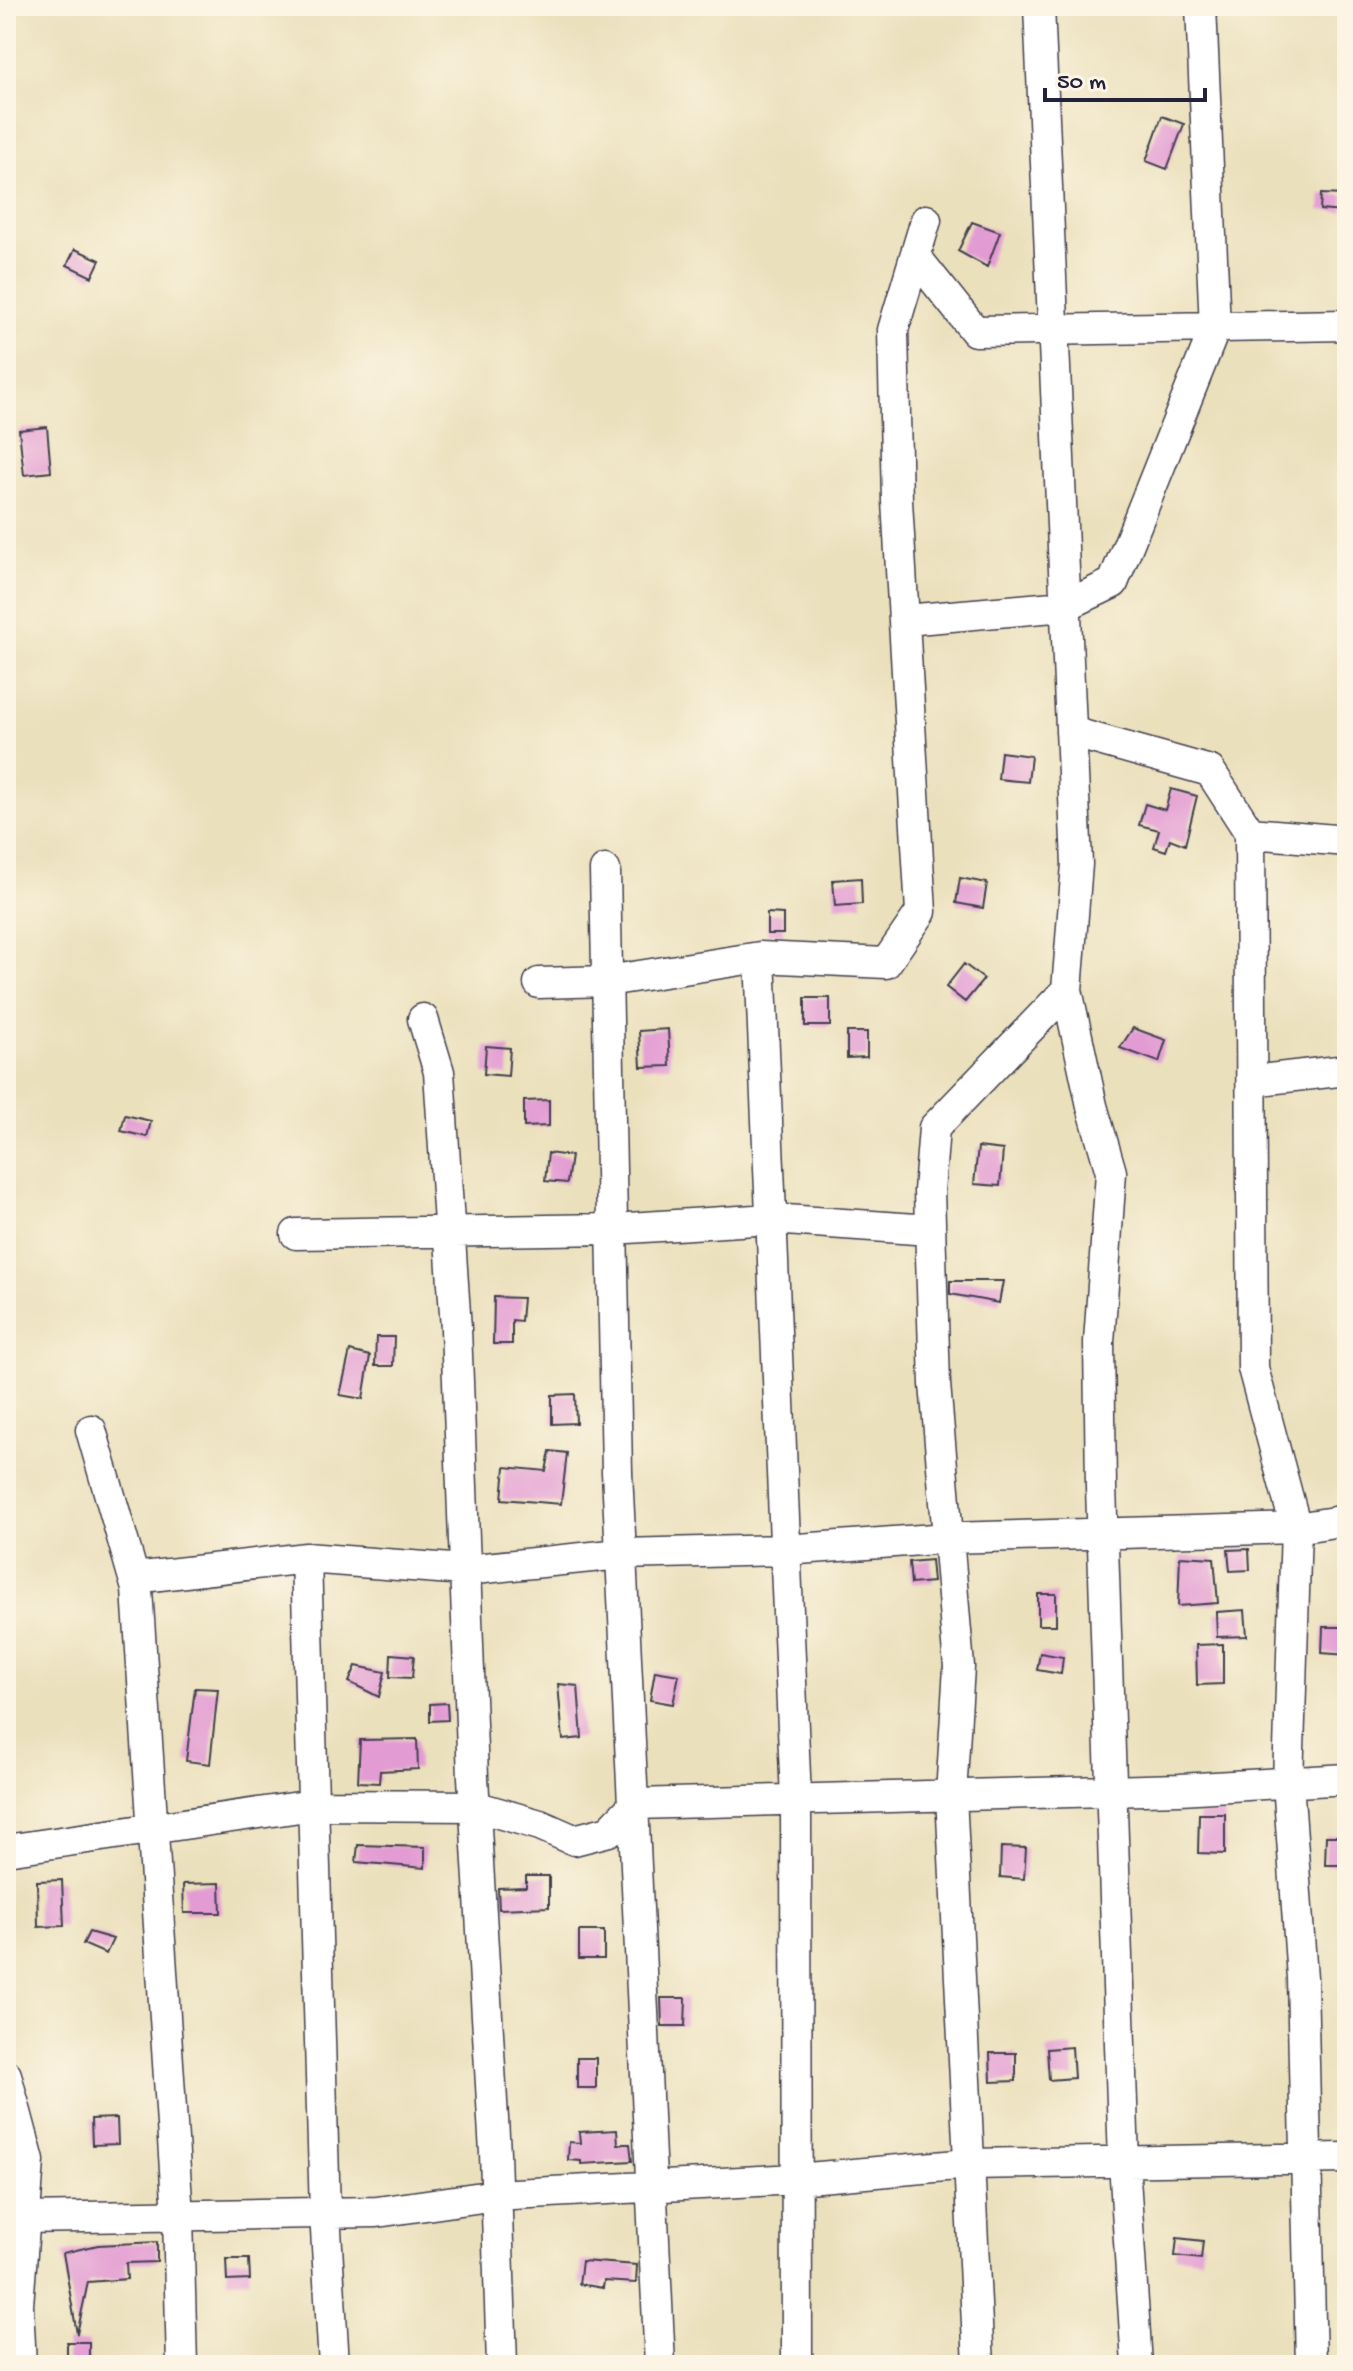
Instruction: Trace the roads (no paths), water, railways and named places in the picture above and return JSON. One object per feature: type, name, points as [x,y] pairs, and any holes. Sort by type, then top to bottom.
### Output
[{"type":"street","points":[[1039,6],[1077,864],[1067,990],[1092,1106],[1111,1172],[1099,1342],[1103,1535],[1124,2162],[1137,2365]]},
{"type":"street","points":[[905,620],[1065,606],[1113,583],[1215,328],[1201,6]]},
{"type":"street","points":[[539,983],[607,981],[760,957],[886,963],[921,912],[893,330],[926,220]]},
{"type":"street","points":[[915,256],[975,331],[1347,325]]},
{"type":"street","points":[[1071,732],[1210,771],[1250,833],[1253,1368],[1296,1528],[1288,1782],[1302,1978],[1311,2365]]},
{"type":"street","points":[[1250,833],[1347,841]]},
{"type":"street","points":[[605,870],[621,1554],[660,2365]]},
{"type":"street","points":[[760,957],[796,1799],[797,2365]]},
{"type":"street","points":[[979,2365],[951,1795],[959,1667],[935,1384],[930,1230],[934,1128],[1067,990]]},
{"type":"street","points":[[423,1019],[439,1072],[450,1231],[502,2365]]},
{"type":"street","points":[[1252,1081],[1347,1070]]},
{"type":"street","points":[[296,1234],[612,1229],[771,1219],[930,1230]]},
{"type":"street","points":[[91,1430],[134,1578],[178,2216],[182,2365]]},
{"type":"street","points":[[134,1578],[306,1558],[465,1570],[621,1554],[785,1550],[948,1538],[1296,1528],[1347,1520]]},
{"type":"street","points":[[306,1558],[325,2213],[334,2365]]},
{"type":"street","points":[[6,1850],[313,1805],[474,1806],[540,1825],[574,1840],[609,1831],[635,1804],[1113,1791],[1347,1779]]},
{"type":"street","points":[[6,2075],[29,2161],[18,2305],[21,2365]]},
{"type":"street","points":[[23,2218],[377,2212],[496,2195],[796,2179],[969,2164],[1347,2158]]}]
